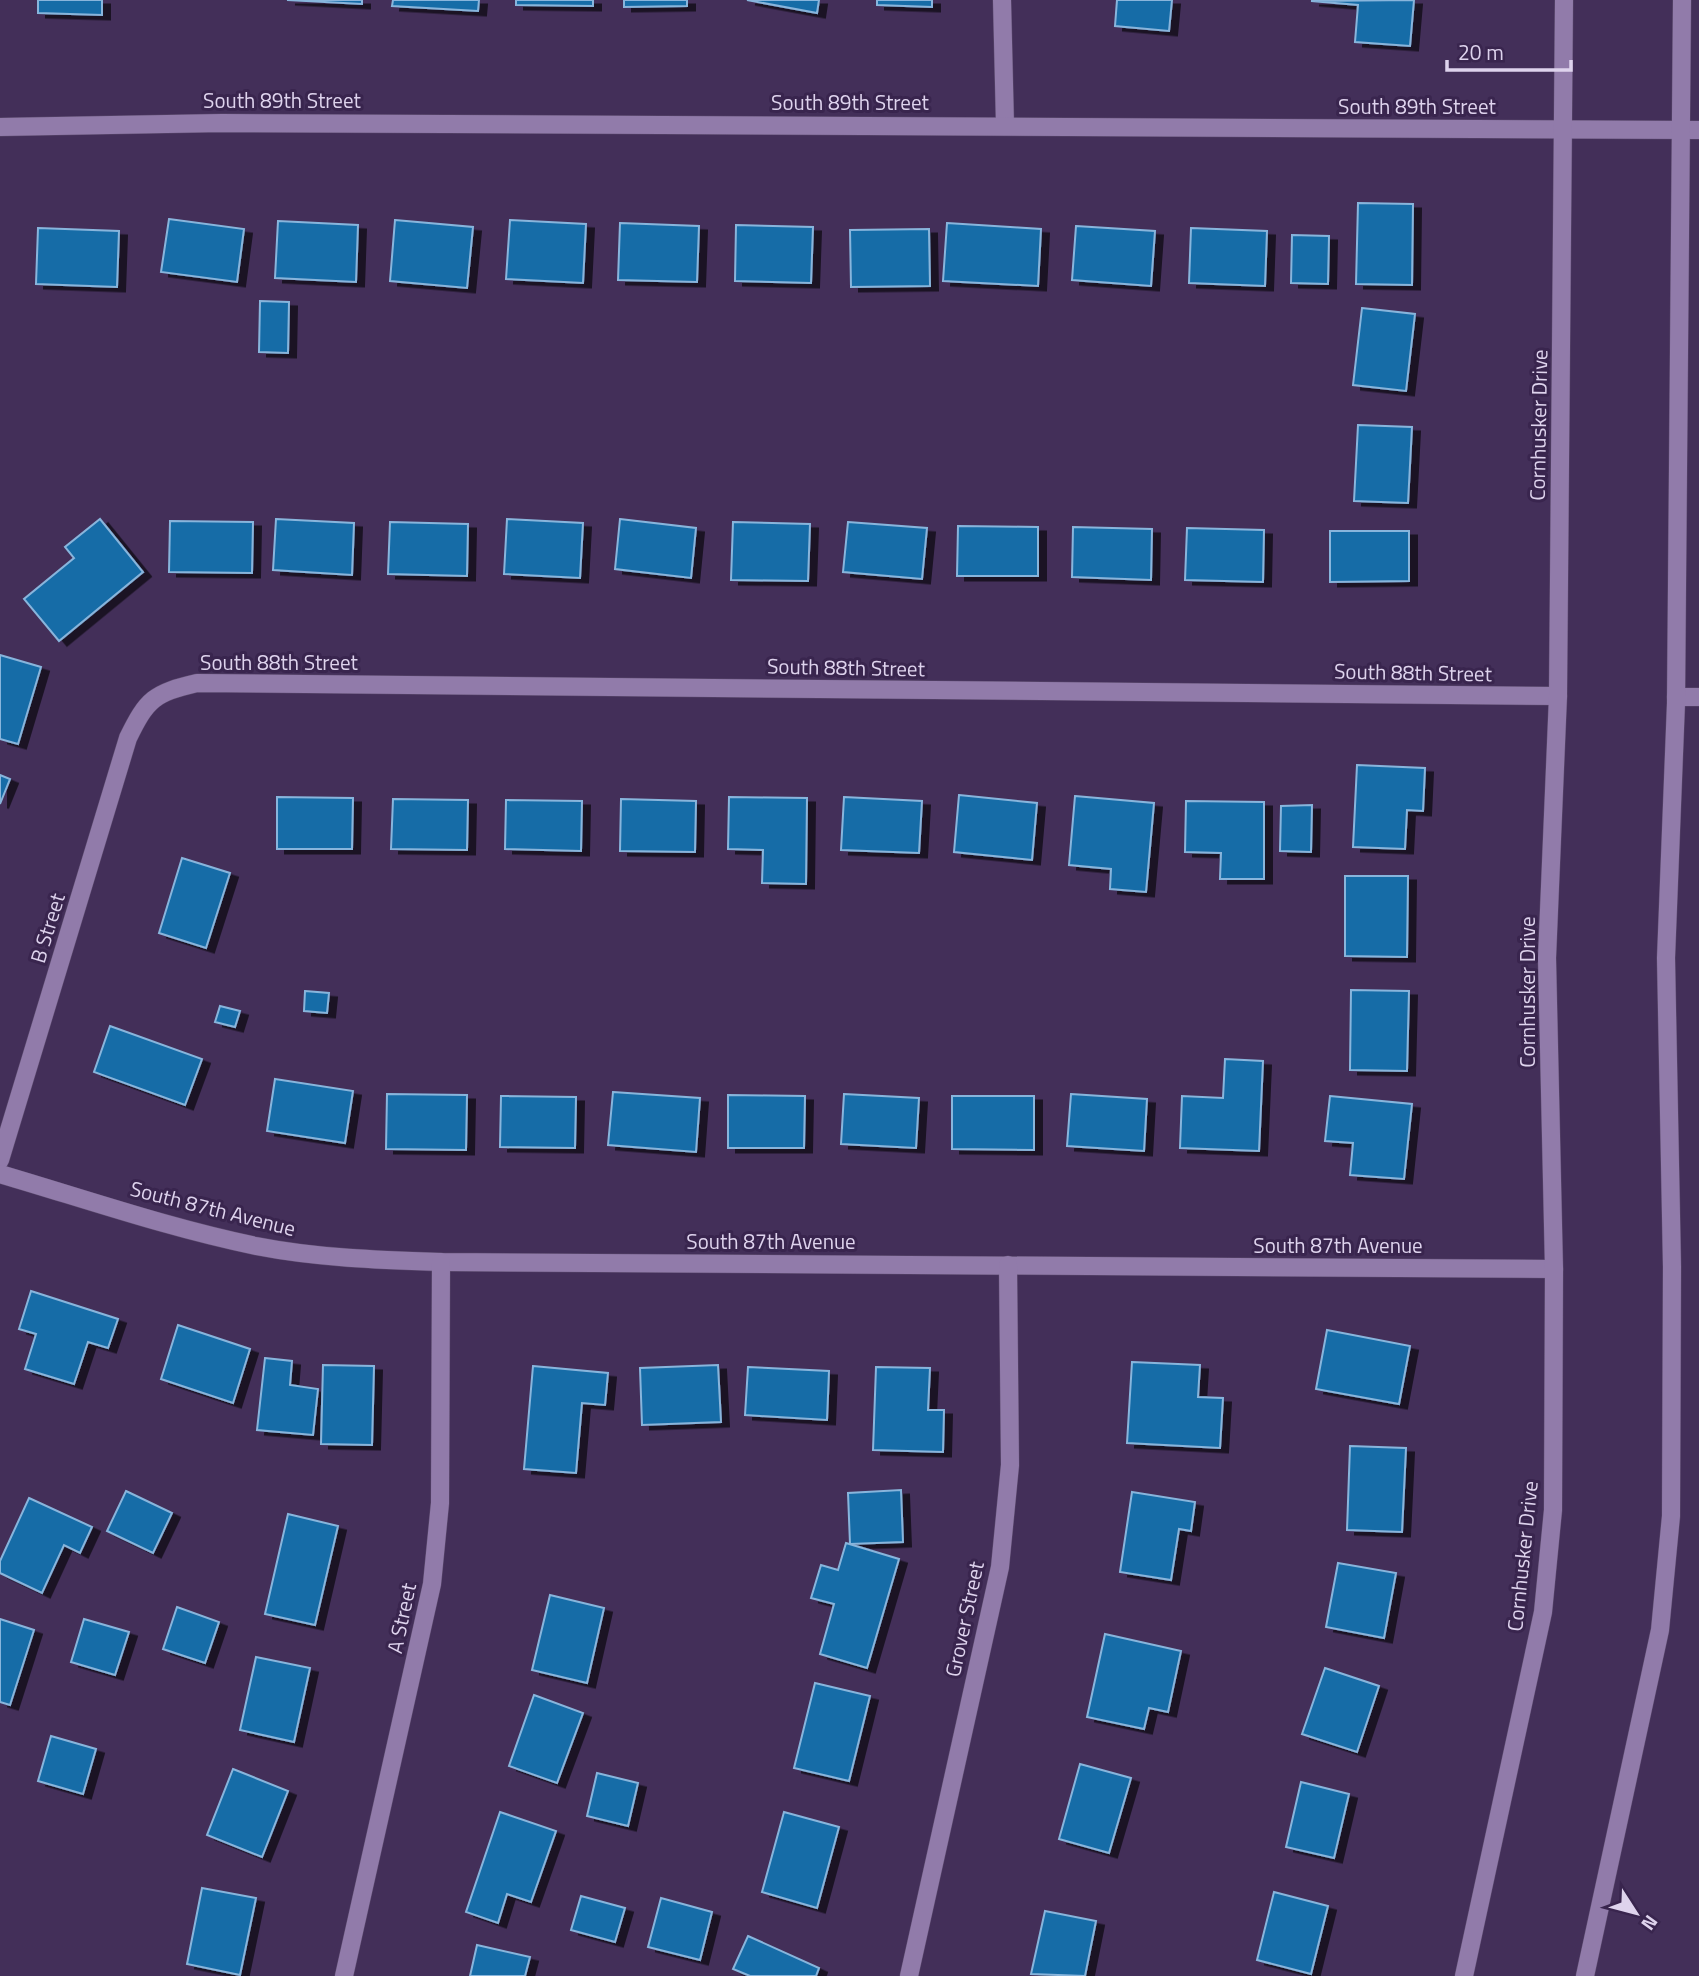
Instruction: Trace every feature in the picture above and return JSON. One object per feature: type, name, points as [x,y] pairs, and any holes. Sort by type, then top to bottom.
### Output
[{"type":"street","points":[[1002,0],[1005,125]]},
{"type":"street","name":"Cornhusker Drive","points":[[1464,1976],[1543,1612],[1553,1510],[1553,1269],[1547,958],[1558,696],[1564,0]]},
{"type":"street","points":[[1584,1976],[1660,1630],[1671,1516],[1672,1267],[1666,958],[1676,697],[1690,130],[1682,0]]},
{"type":"street","name":"South 89th Street","points":[[0,127],[222,123],[1690,130]]},
{"type":"street","name":"South 88th Street","points":[[141,711],[151,700],[170,689],[197,683],[1558,696]]},
{"type":"street","points":[[1676,697],[1699,697]]},
{"type":"street","name":"B Street","points":[[0,1160],[128,738],[141,711]]},
{"type":"street","name":"South 87th Avenue","points":[[0,1174],[170,1224],[256,1246],[345,1259],[441,1262],[1553,1269]]},
{"type":"street","name":"A Street","points":[[344,1976],[432,1584],[440,1503],[441,1262]]},
{"type":"street","name":"Grover Street","points":[[909,1976],[999,1567],[1010,1465],[1008,1265]]},
{"type":"building","points":[[38,0],[102,0],[102,15],[38,13]]},
{"type":"building","points":[[287,0],[362,0],[362,4]]},
{"type":"building","points":[[393,0],[479,0],[478,11],[392,6]]},
{"type":"building","points":[[516,0],[593,0],[593,6],[516,5]]},
{"type":"building","points":[[624,0],[687,0],[687,6],[624,7]]},
{"type":"building","points":[[747,0],[819,0],[817,13]]},
{"type":"building","points":[[877,0],[932,0],[932,7],[877,5]]},
{"type":"building","points":[[1117,0],[1172,0],[1169,31],[1115,26]]},
{"type":"building","points":[[1414,0],[1410,46],[1355,42],[1358,5],[1311,1]]},
{"type":"building","points":[[1358,203],[1413,204],[1412,285],[1356,284]]},
{"type":"building","points":[[169,219],[244,229],[237,282],[161,272]]},
{"type":"building","points":[[395,220],[473,227],[467,288],[390,281]]},
{"type":"building","points":[[510,220],[586,224],[583,283],[506,279]]},
{"type":"building","points":[[278,221],[358,225],[356,282],[275,278]]},
{"type":"building","points":[[620,223],[699,226],[697,282],[618,280]]},
{"type":"building","points":[[947,223],[1041,229],[1038,286],[943,281]]},
{"type":"building","points":[[736,225],[813,227],[811,283],[735,281]]},
{"type":"building","points":[[1076,226],[1155,231],[1151,286],[1072,280]]},
{"type":"building","points":[[38,228],[119,231],[117,287],[36,284]]},
{"type":"building","points":[[1191,228],[1267,231],[1265,286],[1189,283]]},
{"type":"building","points":[[929,229],[930,286],[851,287],[850,230]]},
{"type":"building","points":[[1292,235],[1329,236],[1328,284],[1291,283]]},
{"type":"building","points":[[260,301],[289,302],[288,353],[259,352]]},
{"type":"building","points":[[1362,308],[1415,314],[1406,391],[1353,385]]},
{"type":"building","points":[[1358,425],[1412,427],[1408,503],[1354,501]]},
{"type":"building","points":[[100,519],[143,572],[59,641],[24,599],[74,558],[65,547]]},
{"type":"building","points":[[276,519],[354,523],[352,575],[273,570]]},
{"type":"building","points":[[507,519],[583,523],[580,578],[504,574]]},
{"type":"building","points":[[620,519],[696,528],[691,578],[615,569]]},
{"type":"building","points":[[170,521],[253,522],[252,573],[169,572]]},
{"type":"building","points":[[390,522],[468,524],[467,576],[388,574]]},
{"type":"building","points":[[733,522],[810,524],[808,581],[731,580]]},
{"type":"building","points":[[848,522],[927,528],[922,579],[843,572]]},
{"type":"building","points":[[958,526],[1038,527],[1038,576],[957,576]]},
{"type":"building","points":[[1073,527],[1152,529],[1151,580],[1072,577]]},
{"type":"building","points":[[1187,528],[1264,530],[1263,582],[1185,580]]},
{"type":"building","points":[[1330,531],[1409,531],[1409,581],[1330,582]]},
{"type":"building","points":[[0,655],[41,667],[18,744],[0,739]]},
{"type":"building","points":[[1357,765],[1425,768],[1423,811],[1407,810],[1405,849],[1353,847]]},
{"type":"building","points":[[0,775],[10,779],[0,804]]},
{"type":"building","points":[[959,795],[1037,803],[1032,860],[954,852]]},
{"type":"building","points":[[1075,796],[1154,803],[1146,892],[1110,889],[1111,869],[1069,865]]},
{"type":"building","points":[[277,797],[353,798],[352,849],[277,849]]},
{"type":"building","points":[[729,797],[807,798],[806,884],[762,883],[763,850],[728,849]]},
{"type":"building","points":[[844,797],[922,801],[919,853],[841,850]]},
{"type":"building","points":[[393,799],[468,800],[467,850],[391,849]]},
{"type":"building","points":[[621,799],[696,801],[695,852],[620,851]]},
{"type":"building","points":[[506,800],[582,801],[581,851],[505,849]]},
{"type":"building","points":[[1186,801],[1264,802],[1264,879],[1220,879],[1221,853],[1185,852]]},
{"type":"building","points":[[1312,805],[1311,852],[1280,851],[1281,806]]},
{"type":"building","points":[[182,858],[230,873],[206,948],[159,933]]},
{"type":"building","points":[[1345,876],[1408,876],[1407,957],[1345,956]]},
{"type":"building","points":[[1351,990],[1409,991],[1407,1071],[1350,1070]]},
{"type":"building","points":[[305,991],[329,993],[327,1013],[304,1011]]},
{"type":"building","points":[[220,1006],[240,1011],[235,1027],[215,1022]]},
{"type":"building","points":[[110,1026],[202,1059],[185,1105],[94,1072]]},
{"type":"building","points":[[1225,1059],[1263,1061],[1259,1151],[1180,1148],[1182,1096],[1223,1098]]},
{"type":"building","points":[[275,1079],[353,1091],[345,1143],[267,1131]]},
{"type":"building","points":[[613,1092],[700,1098],[696,1152],[608,1145]]},
{"type":"building","points":[[387,1094],[467,1095],[466,1150],[386,1149]]},
{"type":"building","points":[[844,1094],[919,1098],[916,1148],[841,1144]]},
{"type":"building","points":[[1071,1094],[1147,1099],[1144,1151],[1067,1146]]},
{"type":"building","points":[[728,1095],[805,1096],[804,1148],[728,1148]]},
{"type":"building","points":[[501,1096],[576,1097],[575,1148],[500,1147]]},
{"type":"building","points":[[952,1096],[1034,1096],[1034,1150],[952,1149]]},
{"type":"building","points":[[1330,1096],[1412,1104],[1404,1179],[1350,1175],[1353,1143],[1325,1141]]},
{"type":"building","points":[[31,1291],[118,1319],[108,1348],[88,1342],[74,1384],[25,1369],[36,1334],[19,1329]]},
{"type":"building","points":[[178,1325],[250,1349],[233,1403],[161,1379]]},
{"type":"building","points":[[1327,1330],[1410,1346],[1399,1404],[1316,1389]]},
{"type":"building","points":[[265,1358],[292,1361],[290,1385],[318,1389],[313,1435],[257,1430]]},
{"type":"building","points":[[1132,1362],[1200,1365],[1198,1397],[1223,1398],[1220,1448],[1127,1443]]},
{"type":"building","points":[[323,1365],[374,1366],[372,1445],[321,1444]]},
{"type":"building","points":[[718,1365],[721,1422],[642,1425],[640,1368]]},
{"type":"building","points":[[533,1366],[608,1373],[605,1405],[582,1403],[576,1473],[524,1469]]},
{"type":"building","points":[[748,1367],[829,1371],[827,1420],[745,1415]]},
{"type":"building","points":[[876,1367],[930,1368],[928,1410],[944,1410],[943,1452],[873,1450]]},
{"type":"building","points":[[1350,1446],[1406,1448],[1402,1532],[1347,1530]]},
{"type":"building","points":[[901,1490],[903,1542],[850,1544],[848,1493]]},
{"type":"building","points":[[126,1491],[172,1513],[153,1553],[107,1531]]},
{"type":"building","points":[[1132,1492],[1195,1502],[1191,1531],[1179,1529],[1171,1580],[1120,1572]]},
{"type":"building","points":[[29,1498],[92,1527],[80,1553],[64,1545],[42,1593],[0,1573],[0,1561]]},
{"type":"building","points":[[288,1514],[338,1526],[315,1625],[265,1614]]},
{"type":"building","points":[[846,1543],[899,1559],[867,1668],[820,1654],[834,1604],[811,1598],[821,1565],[838,1570]]},
{"type":"building","points":[[1338,1563],[1396,1573],[1384,1638],[1326,1627]]},
{"type":"building","points":[[550,1595],[604,1608],[587,1683],[532,1670]]},
{"type":"building","points":[[177,1607],[219,1622],[205,1663],[163,1649]]},
{"type":"building","points":[[0,1619],[34,1630],[10,1705],[0,1702]]},
{"type":"building","points":[[84,1619],[129,1632],[115,1675],[71,1662]]},
{"type":"building","points":[[1105,1634],[1181,1651],[1168,1712],[1149,1708],[1144,1729],[1087,1717]]},
{"type":"building","points":[[256,1657],[310,1668],[294,1742],[240,1730]]},
{"type":"building","points":[[1325,1668],[1379,1686],[1357,1752],[1302,1734]]},
{"type":"building","points":[[815,1683],[870,1696],[849,1781],[794,1768]]},
{"type":"building","points":[[534,1695],[583,1713],[557,1783],[509,1766]]},
{"type":"building","points":[[51,1736],[96,1749],[83,1794],[38,1781]]},
{"type":"building","points":[[1080,1764],[1131,1778],[1109,1853],[1059,1839]]},
{"type":"building","points":[[233,1769],[288,1791],[262,1857],[207,1835]]},
{"type":"building","points":[[597,1773],[638,1783],[628,1826],[587,1816]]},
{"type":"building","points":[[1301,1782],[1349,1794],[1334,1858],[1286,1847]]},
{"type":"building","points":[[500,1812],[556,1831],[531,1902],[507,1894],[498,1923],[466,1912]]},
{"type":"building","points":[[784,1812],[839,1827],[817,1908],[762,1892]]},
{"type":"building","points":[[202,1888],[256,1898],[240,1975],[187,1964]]},
{"type":"building","points":[[1274,1892],[1328,1906],[1311,1974],[1257,1960]]},
{"type":"building","points":[[581,1896],[625,1908],[615,1942],[571,1930]]},
{"type":"building","points":[[661,1898],[712,1912],[700,1960],[648,1947]]},
{"type":"building","points":[[1045,1911],[1096,1921],[1085,1976],[1031,1974]]},
{"type":"building","points":[[748,1936],[819,1968],[816,1976],[750,1976],[733,1969]]},
{"type":"building","points":[[477,1945],[530,1957],[525,1976],[470,1976]]}]
